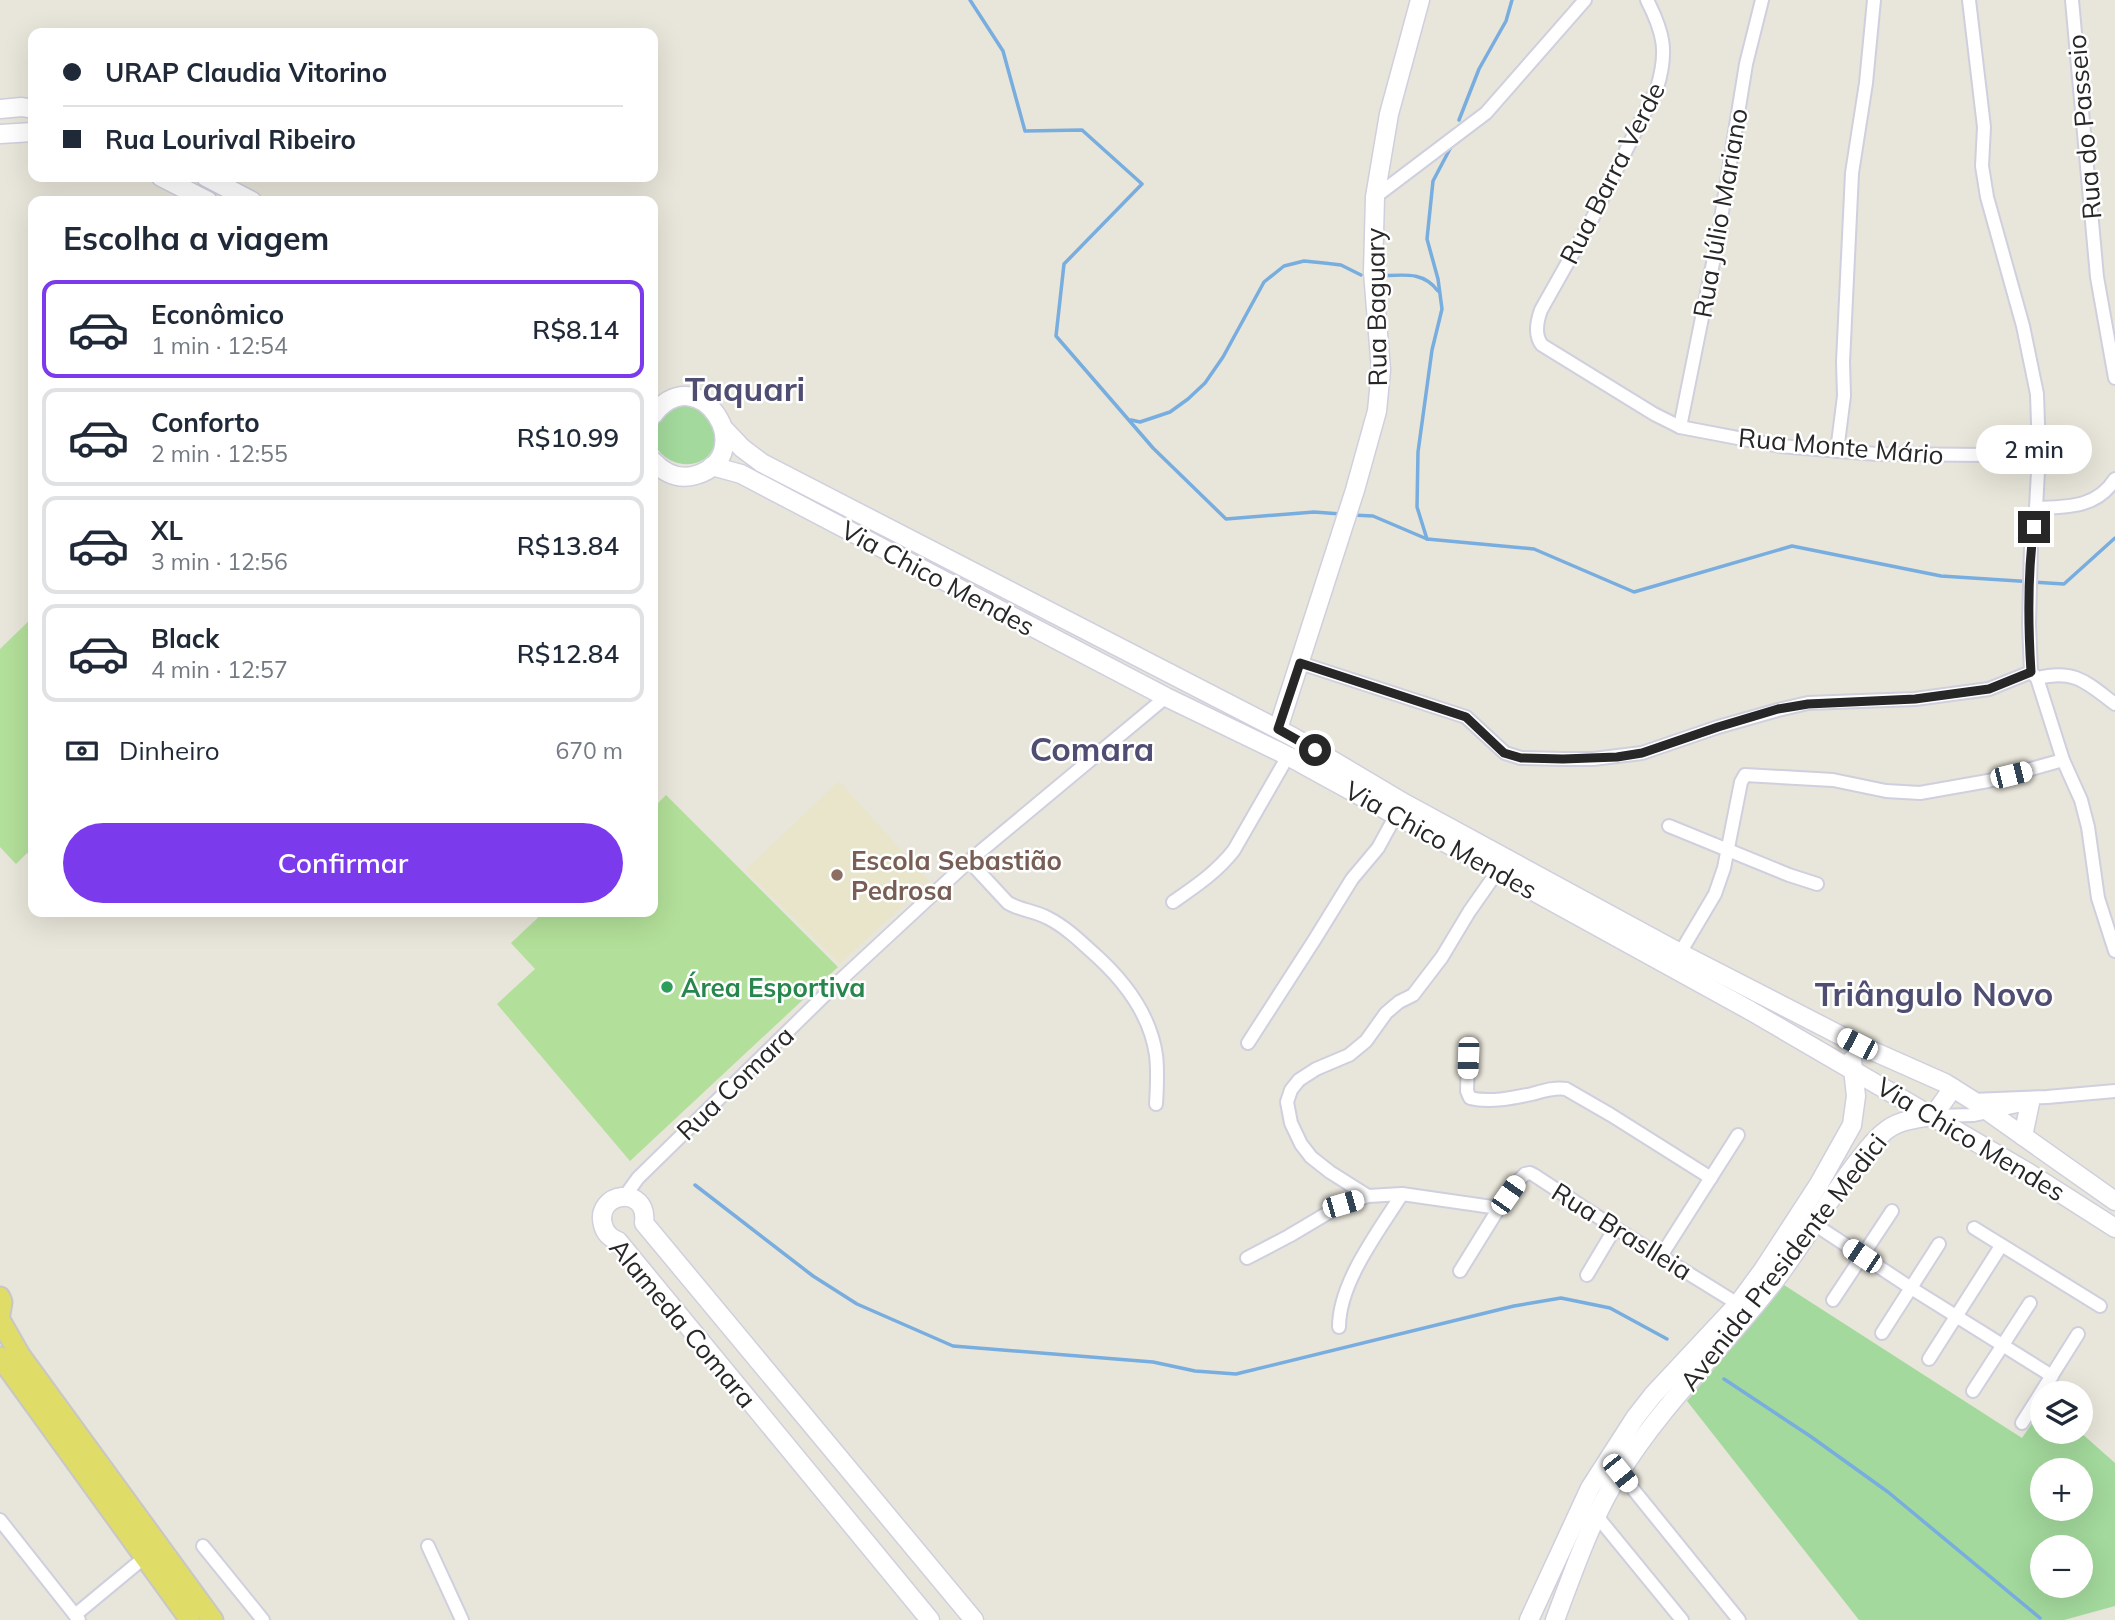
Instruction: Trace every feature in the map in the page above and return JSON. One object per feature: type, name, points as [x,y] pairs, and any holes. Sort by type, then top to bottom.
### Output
[{"type":"main road","name":"Rua Baguary","points":[[1278,729],[1355,490],[1377,411],[1381,370],[1373,272],[1375,197],[1389,114],[1420,0]]},
{"type":"main road","points":[[0,109],[28,108]]},
{"type":"main road","points":[[0,134],[28,132]]},
{"type":"main road","points":[[171,182],[198,196]]},
{"type":"main road","points":[[216,182],[242,196]]},
{"type":"main road","name":"Via Chico Mendes","points":[[658,406],[675,398],[691,397],[706,403],[718,414],[724,429],[742,448],[762,463],[1278,729],[1404,803],[1680,953],[1857,1044],[1919,1070],[1953,1088],[2115,1201]]},
{"type":"main road","points":[[658,467],[671,475],[682,477],[703,472],[719,457],[724,443],[724,429]]},
{"type":"main road","name":"Via Chico Mendes","points":[[712,466],[741,474],[1166,697],[1288,756],[1853,1069],[2058,1190],[2115,1228]]},
{"type":"main road","name":"Avenida Presidente Medici","points":[[1555,1620],[1596,1515],[1620,1473],[1791,1228],[1852,1125],[1856,1096],[1852,1053],[1857,1044]]},
{"type":"main road","points":[[1933,1116],[1953,1088]]},
{"type":"main road","points":[[2023,1136],[2039,1100]]},
{"type":"main road","name":"Avenida Presidente Medici","points":[[1529,1620],[1590,1488],[1641,1410],[1766,1293],[1794,1256],[1840,1185],[1885,1131],[1903,1121],[1933,1116]]},
{"type":"main road","name":"Alameda Comara","points":[[930,1620],[618,1241],[607,1234],[602,1215],[614,1199],[625,1196],[641,1205],[644,1223],[974,1620]]},
{"type":"main road","points":[[618,1241],[637,1235],[644,1223]]},
{"type":"main road","points":[[0,1297],[0,1314]]},
{"type":"main road","points":[[0,1320],[20,1355],[213,1620]]},
{"type":"main road","points":[[0,1357],[190,1620]]},
{"type":"street","points":[[1375,197],[1486,113],[1585,0]]},
{"type":"street","name":"Rua Barra Verde","points":[[1545,304],[1591,221],[1657,88],[1665,57],[1664,42],[1647,0]]},
{"type":"street","name":"Rua Júlio Mariano","points":[[1681,427],[1717,243],[1745,64],[1762,0]]},
{"type":"street","points":[[1837,452],[1844,396],[1843,362],[1851,183],[1866,83],[1874,0]]},
{"type":"street","points":[[1969,0],[1984,127],[1983,172],[1987,197],[2023,326],[2034,376],[2038,412],[2039,453],[2031,547],[2029,624],[2034,675],[2063,760],[2081,800],[2088,827],[2098,898],[2115,951]]},
{"type":"street","name":"Rua do Passeio","points":[[2072,0],[2097,277],[2115,378]]},
{"type":"street","name":"Rua Monte Mário","points":[[1545,304],[1537,323],[1542,345],[1654,414],[1681,427],[1767,444],[1837,452],[1921,456],[2039,453]]},
{"type":"street","points":[[2036,508],[2071,507],[2091,502],[2104,493],[2115,479]]},
{"type":"street","points":[[1300,663],[1466,717],[1504,753],[1521,758],[1605,758],[1642,753],[1718,727],[1798,705],[1915,699],[1989,689],[2034,675],[2067,675],[2092,687],[2115,704]]},
{"type":"street","name":"Rua Comara","points":[[625,1196],[638,1178],[834,986],[969,861],[1166,697]]},
{"type":"street","points":[[1173,902],[1206,879],[1226,860],[1288,756]]},
{"type":"street","points":[[1680,953],[1715,894],[1728,850],[1741,782],[1745,775],[1833,780],[1886,791],[1920,793],[1988,781],[2063,760]]},
{"type":"street","points":[[1248,1044],[1352,878],[1378,848],[1396,815]]},
{"type":"street","points":[[1670,826],[1817,884]]},
{"type":"street","points":[[969,861],[1008,903],[1050,918],[1104,962],[1126,986],[1146,1022],[1156,1054],[1156,1104]]},
{"type":"street","points":[[1368,1196],[1330,1172],[1311,1157],[1301,1144],[1291,1123],[1287,1102],[1291,1090],[1298,1080],[1316,1069],[1349,1055],[1374,1033],[1386,1013],[1413,995],[1442,957],[1497,872]]},
{"type":"street","points":[[1468,1058],[1466,1091],[1470,1098],[1480,1101],[1566,1089],[1711,1178]]},
{"type":"street","points":[[1972,1100],[2039,1100],[2115,1091]]},
{"type":"street","points":[[1933,1116],[1990,1112],[2039,1100]]},
{"type":"street","points":[[1661,1256],[1738,1135]]},
{"type":"street","name":"Rua Braslleia","points":[[1499,1208],[1524,1174],[1530,1173],[1738,1304]]},
{"type":"street","points":[[1339,1327],[1342,1303],[1355,1271],[1402,1194]]},
{"type":"street","points":[[1247,1258],[1343,1204],[1368,1196],[1402,1194],[1499,1208],[1461,1270]]},
{"type":"street","points":[[1833,1300],[1892,1211]]},
{"type":"street","points":[[1814,1224],[2052,1376]]},
{"type":"street","points":[[1587,1275],[1615,1228]]},
{"type":"street","points":[[1974,1228],[2100,1306]]},
{"type":"street","points":[[1882,1333],[1940,1244]]},
{"type":"street","points":[[1929,1359],[2001,1246]]},
{"type":"street","points":[[1973,1391],[2030,1303]]},
{"type":"street","points":[[2022,1423],[2078,1334]]},
{"type":"street","points":[[1620,1473],[1739,1620]]},
{"type":"street","points":[[1596,1515],[1682,1620]]},
{"type":"street","points":[[0,1520],[77,1617],[145,1557]]},
{"type":"street","points":[[204,1546],[263,1620]]},
{"type":"street","points":[[428,1546],[462,1620]]},
{"type":"shaded area","name":"Escola Sebastião Pedrosa","points":[[839,781],[929,881],[840,964],[745,870]]},
{"type":"green space","points":[[681,401],[710,411],[716,435],[715,444],[708,456],[699,462],[677,463],[659,451],[658,418]]},
{"type":"green space","points":[[28,622],[28,854],[16,864],[0,847],[0,649]]},
{"type":"green space","name":"Área Esportiva","points":[[666,795],[838,967],[630,1161],[497,1004],[535,969],[511,943],[539,917],[658,917],[658,803]]},
{"type":"green space","points":[[1784,1285],[2022,1438],[2030,1426],[2030,1444],[2093,1444],[2115,1463],[2115,1606],[2064,1620],[1859,1620],[1687,1401]]},
{"type":"waterway","points":[[970,0],[1003,51],[1025,131],[1082,130],[1142,184],[1064,264],[1056,336],[1153,448],[1226,519],[1314,512],[1341,514]]},
{"type":"waterway","points":[[1459,120],[1479,69],[1506,21],[1512,0]]},
{"type":"waterway","points":[[1427,539],[1417,507],[1418,452],[1432,350],[1442,309],[1438,279],[1427,239],[1433,181],[1452,145]]},
{"type":"waterway","points":[[1131,420],[1140,422],[1170,412],[1205,383],[1223,357],[1264,282],[1284,266],[1304,261],[1324,263],[1341,265],[1361,275]]},
{"type":"waterway","points":[[1380,276],[1419,277],[1438,291]]},
{"type":"waterway","points":[[1352,515],[1373,516],[1427,539],[1534,549],[1634,592],[1792,546],[1941,576],[2064,584],[2115,538]]},
{"type":"waterway","points":[[695,1185],[813,1276],[857,1304],[953,1346],[1153,1362],[1195,1371],[1236,1374],[1514,1306],[1561,1298],[1610,1308],[1667,1339]]},
{"type":"waterway","points":[[1724,1379],[1888,1492],[2040,1618]]},
{"type":"place","name":"Escola Sebastião Pedrosa","points":[[837,875]]},
{"type":"place","name":"Área Esportiva","points":[[667,987]]},
{"type":"district","name":"Taquari","points":[[745,388]]},
{"type":"district","name":"Comara","points":[[1092,748]]},
{"type":"district","name":"Triângulo Novo","points":[[1934,993]]},
{"type":"route","points":[[1315,750],[1278,729],[1300,663],[1466,717],[1504,753],[1521,758],[1617,757],[1642,753],[1778,709],[1848,701],[1915,699],[1989,689],[2031,672],[2029,624],[2034,527]]}]
